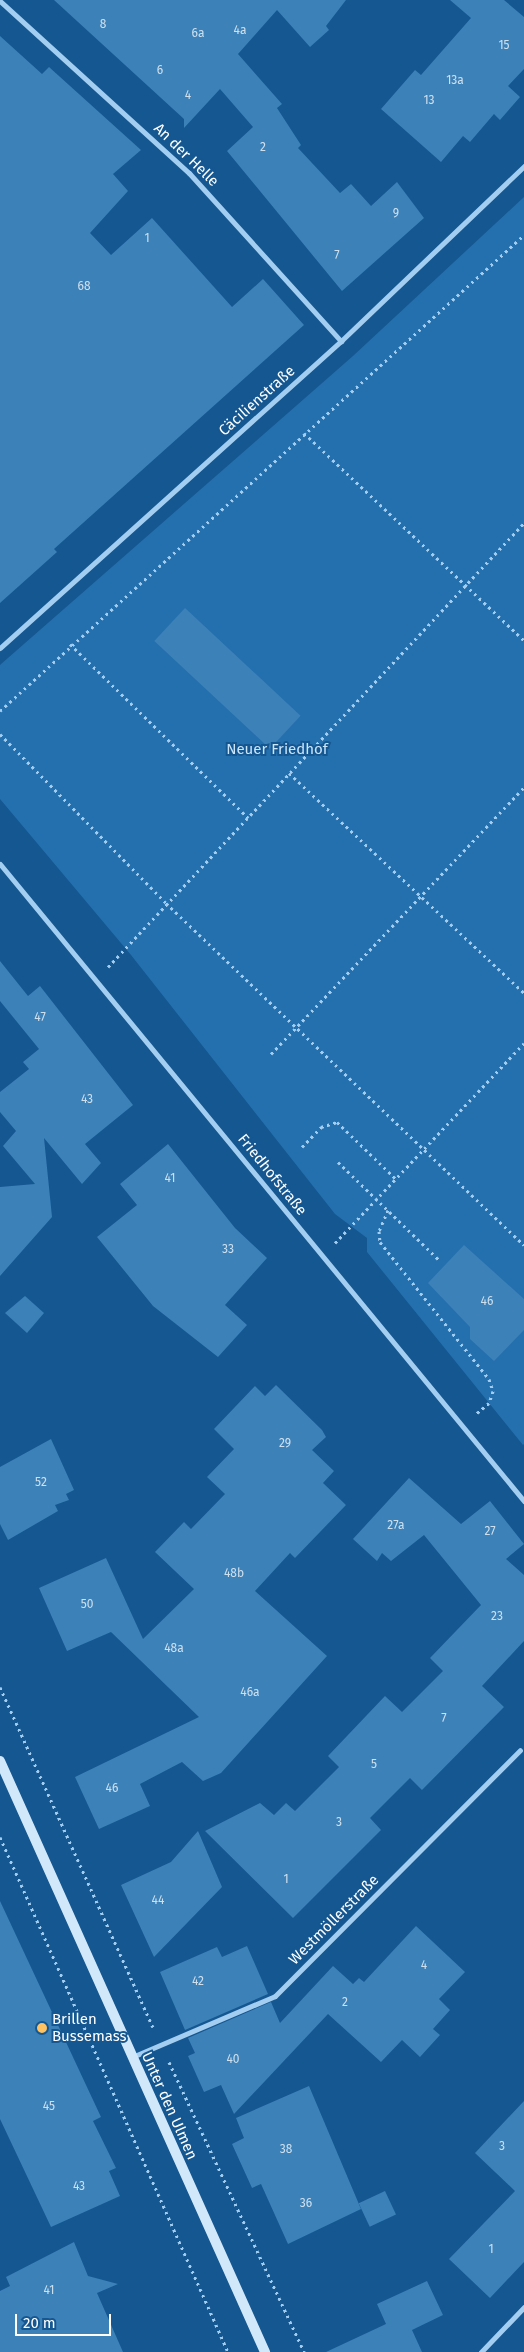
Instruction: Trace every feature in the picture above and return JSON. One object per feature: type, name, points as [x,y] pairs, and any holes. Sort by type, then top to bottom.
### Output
[{"type":"main road","name":"Unter den Ulmen","points":[[0,1761],[265,2352]]},
{"type":"street","name":"An der Helle","points":[[0,0],[189,173],[341,341]]},
{"type":"street","name":"Cäcilienstraße","points":[[0,648],[341,341],[524,166]]},
{"type":"street","name":"Friedhofstraße","points":[[0,864],[524,1502]]},
{"type":"street","name":"Westmöllerstraße","points":[[132,2058],[275,1996],[520,1750]]},
{"type":"street","points":[[481,2352],[524,2307]]},
{"type":"path","points":[[0,711],[70,644],[524,235]]},
{"type":"path","points":[[304,433],[524,640]]},
{"type":"path","points":[[96,980],[524,523]]},
{"type":"path","points":[[70,644],[248,818]]},
{"type":"path","points":[[0,734],[166,904],[524,1245]]},
{"type":"path","points":[[289,773],[524,993]]},
{"type":"path","points":[[271,1054],[524,787]]},
{"type":"path","points":[[323,1256],[524,1043]]},
{"type":"path","points":[[302,1146],[321,1127],[337,1122],[396,1179]]},
{"type":"path","points":[[338,1162],[439,1260]]},
{"type":"path","points":[[388,1210],[379,1231],[380,1242],[493,1391],[489,1403],[462,1426]]},
{"type":"path","points":[[0,1687],[161,2045],[304,2352]]},
{"type":"path","points":[[0,1838],[228,2352]]},
{"type":"green space","name":"Neuer Friedhof","points":[[524,197],[523,1445],[367,1252],[367,1238],[335,1214],[131,955],[0,799],[0,665],[353,356]]},
{"type":"building","points":[[54,0],[346,0],[326,26],[329,30],[310,47],[277,10],[238,54],[282,104],[277,108],[301,145],[298,148],[340,193],[351,184],[371,206],[397,182],[424,218],[342,291],[227,151],[253,127],[220,89],[184,128],[184,119]]},
{"type":"building","points":[[450,0],[504,0],[524,17],[524,69],[508,86],[520,97],[500,120],[494,114],[470,142],[463,136],[441,162],[381,109],[415,70],[421,75],[471,18]]},
{"type":"building","points":[[0,36],[42,74],[49,67],[141,150],[113,174],[128,191],[90,233],[111,255],[152,218],[232,307],[263,279],[304,325],[54,549],[57,552],[0,603]]},
{"type":"building","points":[[185,608],[301,716],[270,749],[154,641]]},
{"type":"building","points":[[0,961],[28,996],[40,986],[133,1105],[85,1144],[101,1163],[82,1184],[44,1138],[52,1217],[0,1276],[0,1187],[35,1184],[3,1146],[16,1131],[0,1112],[0,1092],[29,1069],[23,1062],[39,1049],[0,1001]]},
{"type":"building","points":[[168,1144],[235,1228],[267,1258],[225,1305],[247,1325],[218,1357],[153,1306],[97,1237],[137,1205],[120,1184]]},
{"type":"building","points":[[464,1245],[524,1299],[524,1330],[494,1361],[470,1339],[470,1327],[428,1283]]},
{"type":"building","points":[[25,1296],[44,1313],[27,1333],[5,1313]]},
{"type":"building","points":[[276,1385],[322,1430],[326,1437],[312,1450],[334,1471],[323,1483],[346,1505],[295,1558],[290,1553],[255,1591],[327,1656],[221,1773],[203,1781],[182,1762],[140,1784],[150,1806],[99,1829],[75,1777],[199,1717],[111,1632],[67,1651],[39,1588],[106,1558],[143,1639],[194,1589],[155,1552],[184,1522],[191,1529],[225,1494],[207,1477],[234,1449],[214,1429],[255,1386],[265,1396]]},
{"type":"building","points":[[51,1439],[74,1490],[66,1494],[69,1500],[55,1505],[58,1511],[8,1540],[0,1524],[0,1467]]},
{"type":"building","points":[[409,1478],[461,1524],[490,1501],[524,1544],[506,1559],[524,1575],[524,1641],[482,1686],[504,1707],[422,1790],[410,1778],[370,1818],[381,1830],[293,1918],[205,1831],[260,1803],[274,1815],[286,1803],[295,1811],[339,1767],[328,1756],[385,1696],[402,1712],[443,1671],[430,1658],[481,1605],[424,1535],[391,1561],[382,1553],[377,1561],[353,1539]]},
{"type":"building","points":[[198,1831],[222,1887],[154,1957],[121,1885],[171,1862]]},
{"type":"building","points":[[0,1901],[101,2117],[93,2121],[116,2168],[109,2171],[120,2196],[51,2227],[0,2119]]},
{"type":"building","points":[[416,1926],[465,1972],[439,1999],[450,2010],[433,2029],[440,2035],[420,2057],[402,2040],[381,2062],[328,2014],[234,2114],[221,2085],[204,2092],[188,2056],[195,2053],[188,2038],[271,2002],[280,2023],[333,1966],[353,1984],[359,1978],[364,1982]]},
{"type":"building","points":[[247,1946],[268,1994],[185,2030],[160,1972],[217,1947],[222,1957]]},
{"type":"building","points":[[309,2086],[361,2209],[288,2244],[261,2184],[252,2188],[232,2144],[244,2138],[236,2118]]},
{"type":"building","points":[[524,2101],[524,2262],[490,2298],[449,2259],[515,2191],[475,2153]]},
{"type":"building","points":[[385,2191],[396,2215],[370,2227],[359,2203]]},
{"type":"building","points":[[74,2242],[88,2276],[118,2284],[97,2293],[123,2352],[0,2352],[0,2291],[10,2286],[6,2277]]},
{"type":"building","points":[[427,2281],[443,2315],[412,2330],[422,2352],[326,2352],[386,2324],[377,2304]]},
{"type":"place","name":"Brillen Bussemass","points":[[42,2028]]}]
